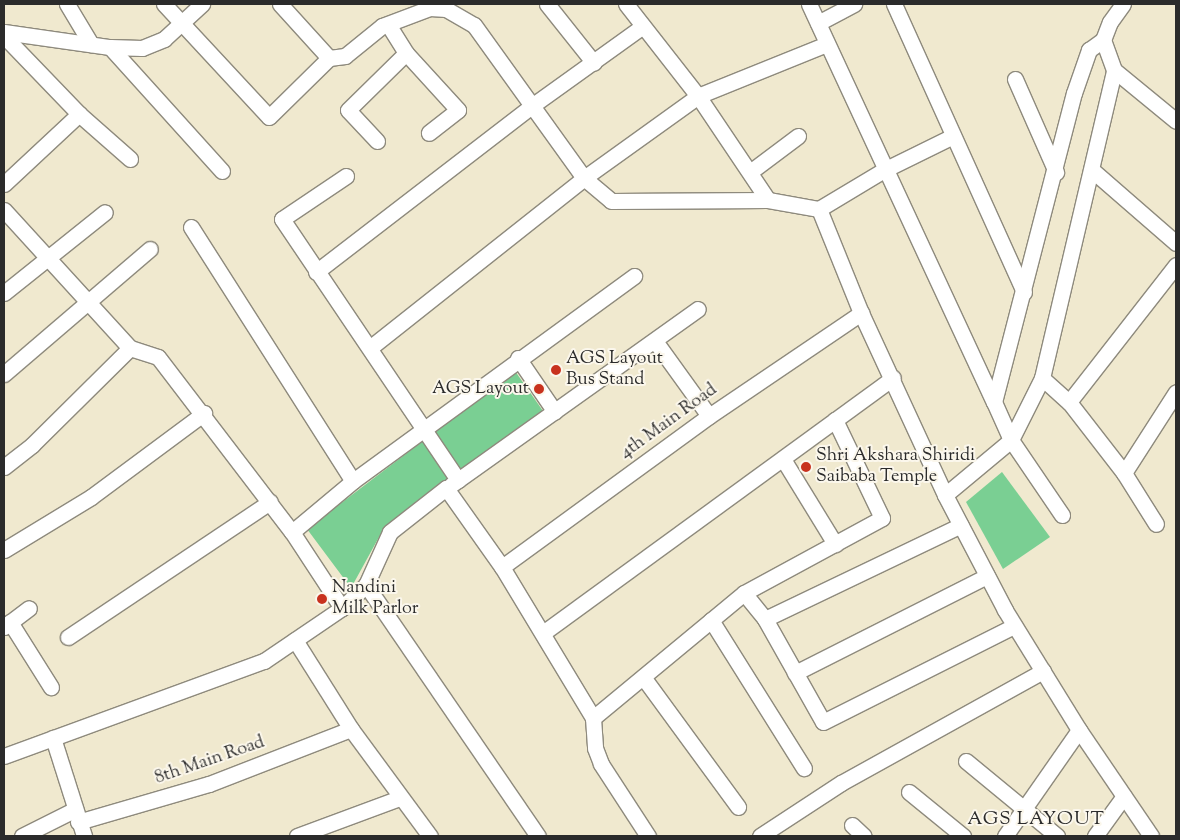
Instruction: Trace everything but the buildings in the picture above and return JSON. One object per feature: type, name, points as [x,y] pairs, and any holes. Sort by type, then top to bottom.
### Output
[{"type":"street","points":[[68,4],[91,44]]},
{"type":"street","points":[[164,4],[269,117],[329,58],[345,56],[388,24],[430,8],[446,9],[474,26],[584,178],[611,201],[768,200],[819,209],[884,170],[953,136]]},
{"type":"street","points":[[4,32],[110,47],[142,48],[155,45],[202,4]]},
{"type":"street","points":[[280,4],[329,58]]},
{"type":"street","points":[[547,4],[594,62]]},
{"type":"street","points":[[626,4],[698,96],[768,200]]},
{"type":"street","points":[[809,4],[884,170],[1011,440],[1062,515]]},
{"type":"street","points":[[818,23],[854,4]]},
{"type":"street","points":[[894,4],[1024,292]]},
{"type":"street","points":[[994,402],[1056,172],[1074,93],[1089,50],[1103,40],[1110,22],[1123,4]]},
{"type":"street","points":[[388,24],[406,53],[458,110],[430,133]]},
{"type":"street","points":[[316,272],[533,105],[643,26]]},
{"type":"street","points":[[4,36],[79,114],[130,159]]},
{"type":"street","points":[[1103,40],[1114,70],[1176,121]]},
{"type":"street","points":[[371,347],[584,178],[698,96],[827,44]]},
{"type":"street","points":[[110,47],[222,171]]},
{"type":"street","points":[[377,141],[349,108],[406,53]]},
{"type":"street","points":[[946,495],[1011,440],[1042,378],[1114,70]]},
{"type":"street","points":[[1015,79],[1056,172]]},
{"type":"street","points":[[4,184],[79,114]]},
{"type":"street","points":[[750,172],[798,136]]},
{"type":"street","points":[[1092,170],[1176,243]]},
{"type":"street","points":[[346,176],[282,219],[316,272],[371,347],[423,429],[452,484],[593,718],[595,748],[602,764],[648,836]]},
{"type":"street","points":[[819,209],[861,313],[946,495],[987,576],[1014,626],[1079,730],[1151,836]]},
{"type":"street","points":[[4,210],[85,301],[130,348],[158,357],[204,413],[292,532],[342,608]]},
{"type":"street","points":[[4,293],[105,212]]},
{"type":"street","points":[[190,227],[353,481]]},
{"type":"street","points":[[4,374],[85,301],[150,249]]},
{"type":"street","points":[[1069,402],[1176,265]]},
{"type":"street","points":[[292,532],[353,481],[518,358],[634,276]]},
{"type":"street","points":[[4,756],[264,661],[342,608],[366,585],[390,532],[452,484],[698,310]]},
{"type":"street","name":"4th Main Road","points":[[502,567],[709,416],[861,313]]},
{"type":"street","points":[[655,341],[709,416]]},
{"type":"street","points":[[4,467],[32,445],[130,348]]},
{"type":"street","points":[[518,358],[555,412]]},
{"type":"street","points":[[543,633],[893,378]]},
{"type":"street","points":[[1042,378],[1069,402],[1124,473],[1156,524]]},
{"type":"street","points":[[1124,473],[1176,392]]},
{"type":"street","points":[[4,550],[91,497],[204,413]]},
{"type":"street","points":[[593,718],[744,594],[882,518],[835,420]]},
{"type":"street","points":[[783,458],[835,544]]},
{"type":"street","points":[[68,637],[270,502]]},
{"type":"street","points":[[765,619],[961,524]]},
{"type":"street","points":[[794,673],[987,576]]},
{"type":"street","points":[[366,585],[538,836]]},
{"type":"street","points":[[744,594],[765,619],[823,722],[1014,626]]},
{"type":"street","points":[[29,608],[7,624],[51,687]]},
{"type":"street","points":[[711,620],[804,768]]},
{"type":"street","points":[[295,640],[351,729],[400,798],[430,836]]},
{"type":"street","points":[[760,836],[841,783],[1043,671]]},
{"type":"street","points":[[643,677],[738,807]]},
{"type":"street","name":"8th Main Road","points":[[22,836],[76,816],[209,784],[351,729]]},
{"type":"street","points":[[1005,836],[1079,730]]},
{"type":"street","points":[[53,738],[76,816],[84,836]]},
{"type":"street","points":[[966,760],[1057,836]]},
{"type":"street","points":[[909,792],[963,836]]},
{"type":"street","points":[[1095,836],[1124,796]]},
{"type":"street","points":[[297,836],[332,831],[400,798]]},
{"type":"street","points":[[852,825],[864,836]]},
{"type":"green space","points":[[515,371],[543,411],[384,528],[351,588],[307,529]]},
{"type":"green space","points":[[1002,472],[1050,537],[1003,569],[966,502]]},
{"type":"place","name":"AGS Layout Bus Stand","points":[[556,370]]},
{"type":"place","name":"AGS Layout","points":[[539,389]]},
{"type":"place","name":"Shri Akshara Shiridi Saibaba Temple","points":[[806,467]]},
{"type":"place","name":"Nandini Milk Parlor","points":[[322,599]]},
{"type":"district","name":"AGS LAYOUT","points":[[1036,820]]}]
